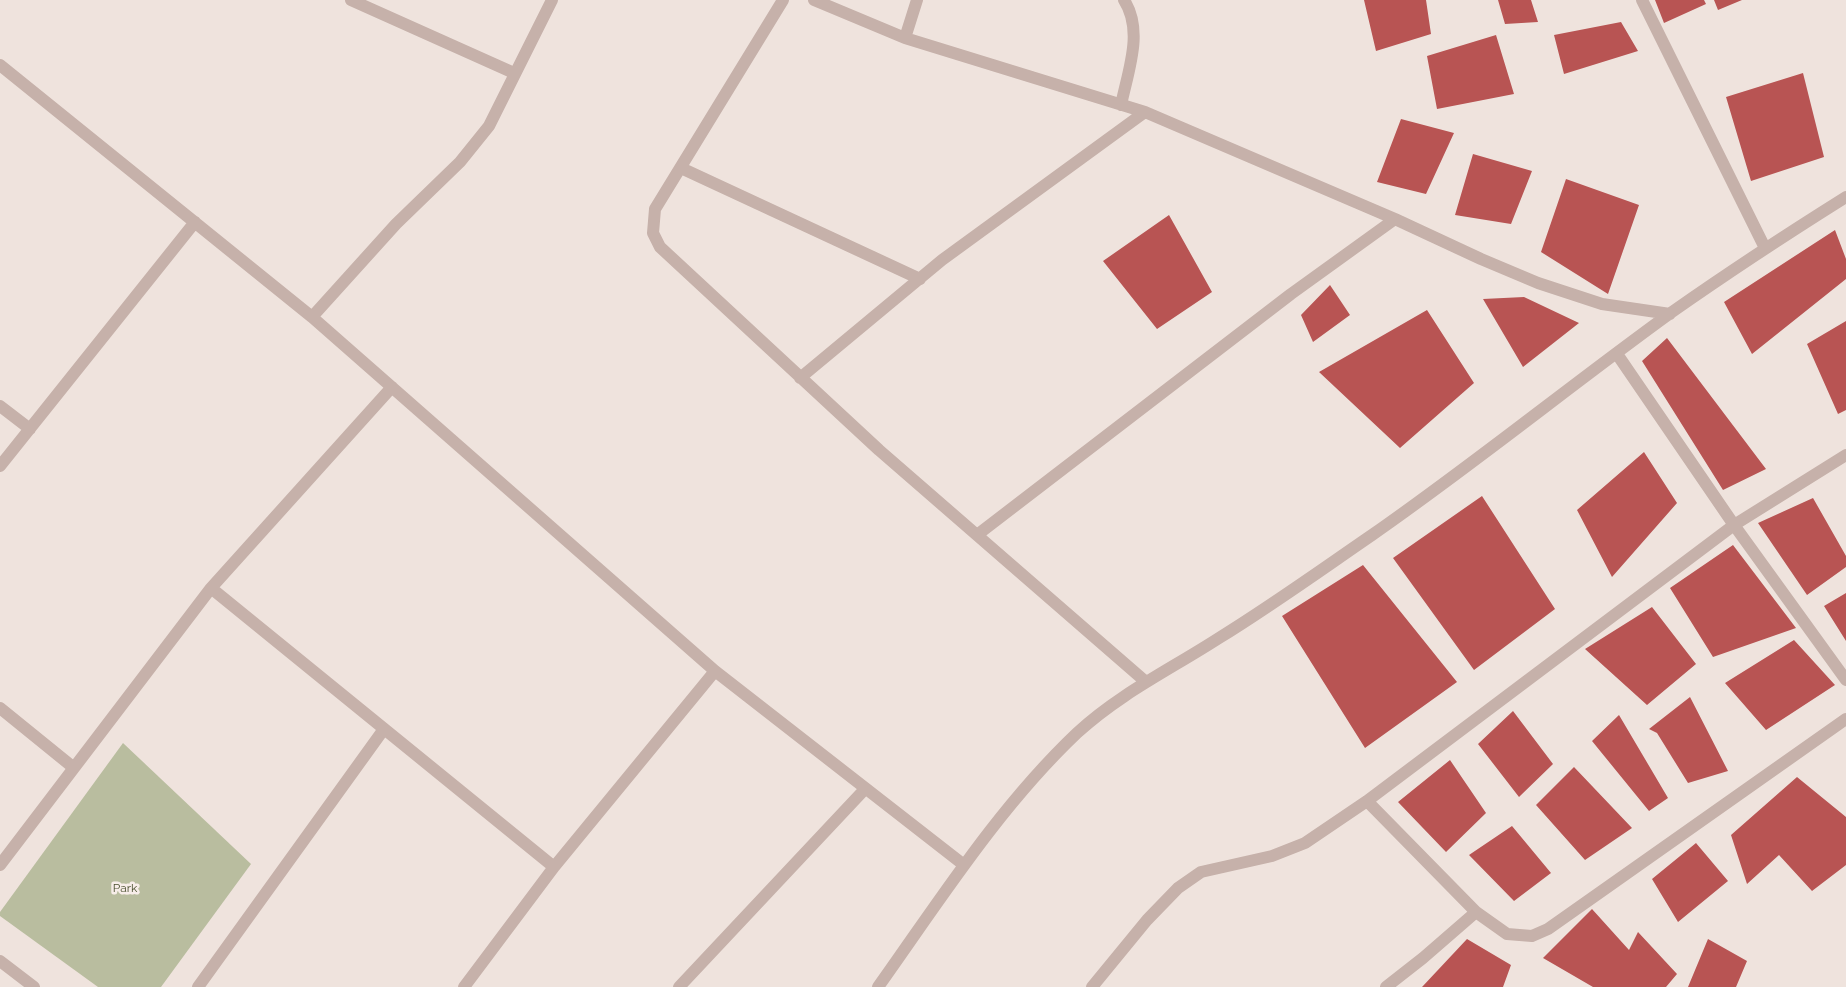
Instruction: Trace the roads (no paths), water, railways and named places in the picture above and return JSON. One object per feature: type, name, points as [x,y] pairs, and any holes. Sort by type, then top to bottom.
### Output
[{"type":"street","points":[[351,0],[514,73]]},
{"type":"street","points":[[312,317],[396,224],[460,162],[489,126],[552,0]]},
{"type":"street","points":[[783,0],[655,209],[653,234],[660,248],[879,450],[1146,682]]},
{"type":"street","points":[[814,0],[905,38],[1145,112],[1395,219],[1538,283],[1602,304],[1670,314]]},
{"type":"street","points":[[905,38],[918,0]]},
{"type":"street","points":[[1121,105],[1134,45],[1134,28],[1127,0]]},
{"type":"street","points":[[1642,0],[1764,248]]},
{"type":"street","points":[[0,65],[312,317],[715,671],[964,865]]},
{"type":"street","points":[[800,378],[942,260],[1145,112]]},
{"type":"street","points":[[681,168],[920,279]]},
{"type":"street","points":[[878,987],[964,865],[1032,779],[1105,709],[1220,638],[1374,533],[1670,314],[1764,248],[1846,197]]},
{"type":"street","points":[[977,535],[1291,294],[1395,219]]},
{"type":"street","points":[[0,466],[195,222]]},
{"type":"street","points":[[1617,354],[1734,526],[1846,680]]},
{"type":"street","points":[[0,864],[211,588],[392,388]]},
{"type":"street","points":[[0,406],[30,429]]},
{"type":"street","points":[[1092,987],[1146,920],[1178,888],[1201,872],[1272,856],[1305,842],[1367,801],[1734,526],[1846,455]]},
{"type":"street","points":[[211,588],[554,867]]},
{"type":"street","points":[[464,987],[554,867],[715,671]]},
{"type":"street","points":[[0,708],[74,768]]},
{"type":"street","points":[[1367,801],[1476,912],[1507,934],[1532,936],[1548,929],[1846,719]]},
{"type":"street","points":[[198,987],[384,729]]},
{"type":"street","points":[[678,987],[865,789]]},
{"type":"street","points":[[1386,987],[1424,958],[1476,912]]},
{"type":"street","points":[[0,961],[34,987]]},
{"type":"park label","name":"Park","points":[[125,888]]}]
